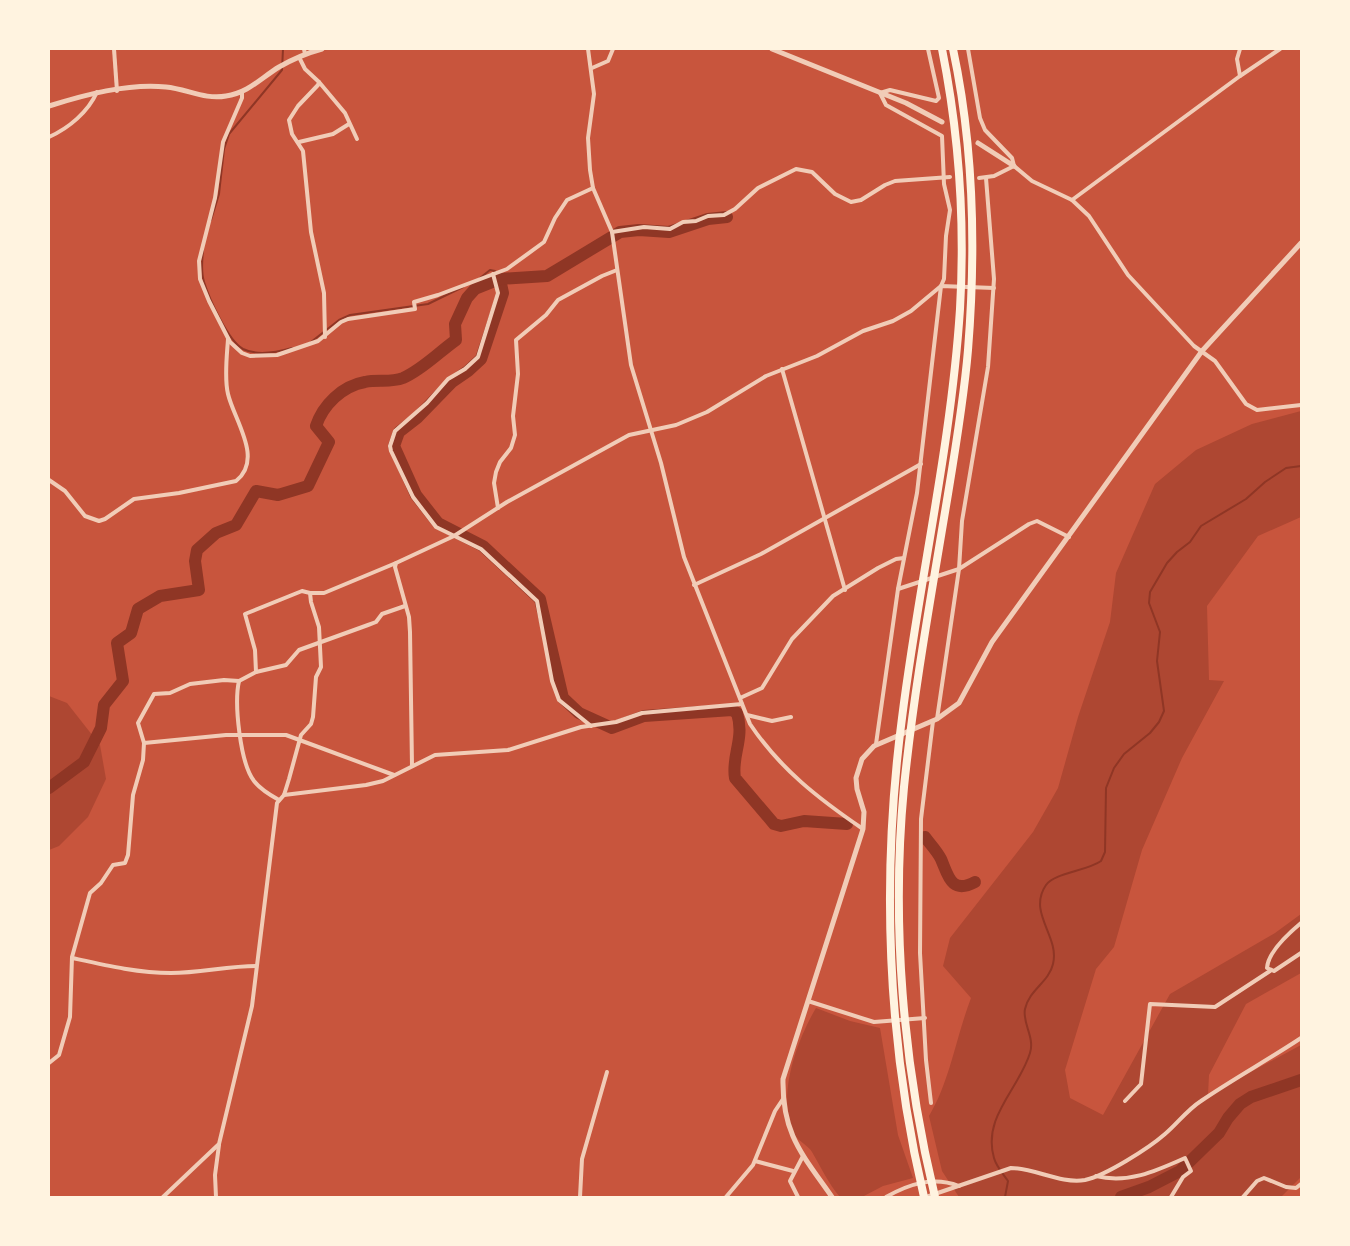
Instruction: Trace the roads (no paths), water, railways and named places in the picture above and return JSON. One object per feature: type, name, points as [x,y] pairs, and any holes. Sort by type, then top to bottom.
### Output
[{"type":"highway","points":[[925,1197],[912,1145],[897,1040],[892,982],[890,864],[894,790],[902,719],[941,469],[960,306],[961,211],[952,115],[942,49]]},
{"type":"highway","points":[[935,1197],[915,1097],[902,981],[900,865],[904,791],[912,720],[960,414],[968,342],[972,210],[964,114],[953,49]]},
{"type":"street","points":[[114,49],[117,90]]},
{"type":"street","points":[[49,106],[98,92],[168,87],[214,98],[242,92],[304,52],[322,49]]},
{"type":"street","points":[[588,49],[594,94],[588,138],[593,188],[612,232],[631,365],[684,556],[694,585],[746,716],[765,747],[814,795],[863,829]]},
{"type":"street","points":[[592,68],[608,61],[613,49]]},
{"type":"street","points":[[772,49],[880,92],[942,122]]},
{"type":"street","points":[[880,92],[890,90],[936,101],[939,98],[928,49]]},
{"type":"street","points":[[968,49],[980,118],[985,130],[1012,158],[1014,166]]},
{"type":"street","points":[[1240,49],[1237,59],[1240,76]]},
{"type":"street","points":[[1072,200],[1240,76],[1280,49]]},
{"type":"street","points":[[299,57],[305,69],[339,104],[356,139]]},
{"type":"street","points":[[319,82],[290,116],[290,126],[303,151],[311,232],[324,293],[325,337]]},
{"type":"street","points":[[49,137],[66,128],[87,109],[98,92]]},
{"type":"street","points":[[242,92],[242,98],[222,142],[214,198],[199,261],[200,279],[228,339],[242,353],[259,356],[277,356],[325,337],[341,322],[348,319],[415,307],[414,302],[496,273],[544,242],[555,218],[567,200],[593,188]]},
{"type":"street","points":[[878,743],[898,589],[921,464],[944,279],[946,236],[950,210],[944,184],[942,136],[886,105],[880,92]]},
{"type":"street","points":[[299,142],[333,134],[349,124]]},
{"type":"street","points":[[978,143],[1014,166],[1032,181],[1072,200],[1089,216],[1128,275],[1176,328],[1215,361],[1251,408],[1258,410],[1301,405]]},
{"type":"street","points":[[979,178],[986,178],[1014,166]]},
{"type":"street","points":[[612,232],[644,227],[670,229],[683,222],[696,221],[708,216],[724,215],[735,209],[758,188],[796,169],[812,172],[835,194],[851,202],[870,196],[885,185],[895,182],[950,177]]},
{"type":"street","points":[[931,1103],[926,1060],[920,953],[921,819],[933,720],[959,569],[962,521],[988,367],[992,287],[986,178]]},
{"type":"street","points":[[832,1197],[803,1156],[788,1127],[783,1099],[783,1079],[863,829],[864,812],[857,789],[856,778],[862,759],[878,743],[933,720],[959,703],[992,642],[1202,351],[1301,243]]},
{"type":"street","points":[[498,508],[494,483],[496,472],[500,462],[511,448],[515,435],[513,416],[518,374],[516,340],[546,315],[558,300],[617,270]]},
{"type":"street","points":[[496,273],[498,293],[478,357],[465,369],[448,379],[427,403],[395,431],[390,446],[413,497],[436,526],[482,549],[537,601],[552,681],[559,700],[591,726]]},
{"type":"street","points":[[256,672],[256,650],[245,614],[302,591],[324,593],[454,536],[498,508],[630,435],[676,425],[693,418],[726,401],[766,376],[817,356],[863,331],[893,321],[911,311],[943,286],[992,287]]},
{"type":"street","points":[[49,480],[65,491],[85,516],[99,521],[134,499],[179,493],[236,481],[246,470],[248,462],[242,429],[228,393],[228,339]]},
{"type":"street","points":[[782,369],[845,590]]},
{"type":"street","points":[[694,585],[762,554],[921,464]]},
{"type":"street","points":[[898,589],[959,569],[1029,524],[1037,521],[1069,537]]},
{"type":"street","points":[[740,698],[762,688],[792,639],[833,596],[878,568],[896,559],[904,558]]},
{"type":"street","points":[[396,563],[395,567],[410,632],[412,766]]},
{"type":"street","points":[[216,1197],[215,1175],[218,1144],[252,1006],[272,840],[279,800],[284,795],[300,740],[313,717],[316,677],[321,667],[318,627],[310,602],[310,593]]},
{"type":"street","points":[[49,1062],[59,1056],[70,1017],[72,958],[90,893],[101,883],[113,865],[125,863],[128,855],[133,795],[144,760],[144,743],[138,723],[154,694],[170,694],[190,684],[239,681],[256,672],[286,665],[295,653],[368,626],[376,622],[382,614],[405,606]]},
{"type":"street","points":[[239,681],[237,703],[245,763],[254,781],[279,800]]},
{"type":"street","points":[[284,795],[366,785],[394,775],[435,755],[447,752],[508,750],[642,713],[742,704]]},
{"type":"street","points":[[746,716],[772,721],[791,717]]},
{"type":"street","points":[[144,743],[241,734],[286,735],[394,775]]},
{"type":"street","points":[[1270,971],[1267,965],[1273,954],[1284,940],[1301,924]]},
{"type":"street","points":[[1125,1101],[1141,1084],[1150,1004],[1214,1006],[1301,953]]},
{"type":"street","points":[[72,958],[120,969],[169,973],[194,972],[232,966],[256,966]]},
{"type":"street","points":[[808,1001],[864,1020],[882,1022],[923,1018]]},
{"type":"street","points":[[925,1197],[1006,1169],[1023,1168],[1044,1176],[1085,1180],[1096,1176],[1147,1147],[1164,1135],[1200,1101],[1301,1038]]},
{"type":"street","points":[[580,1197],[582,1159],[607,1072]]},
{"type":"street","points":[[726,1197],[755,1161],[775,1111],[783,1099]]},
{"type":"street","points":[[163,1197],[218,1144]]},
{"type":"street","points":[[798,1197],[790,1181],[793,1171],[803,1156]]},
{"type":"street","points":[[1096,1176],[1108,1179],[1154,1172],[1185,1158],[1191,1171],[1183,1178],[1171,1197]]},
{"type":"street","points":[[755,1161],[793,1171]]},
{"type":"street","points":[[1243,1197],[1256,1182],[1264,1178],[1286,1187],[1296,1188],[1301,1184]]},
{"type":"street","points":[[886,1197],[912,1184],[941,1180],[958,1186]]},
{"type":"waterway","points":[[211,220],[219,194],[224,149],[229,134],[282,70],[283,49]]},
{"type":"waterway","points":[[49,788],[84,762],[101,728],[104,705],[123,681],[117,643],[131,633],[138,609],[160,596],[199,590],[195,561],[197,550],[216,533],[236,525],[256,491],[278,495],[308,486],[329,442],[316,426],[323,411],[341,392],[357,384],[370,381],[389,381],[403,378],[424,366],[456,340],[455,324],[467,298],[475,289],[500,279],[547,276],[620,232],[639,230],[669,232],[708,219],[727,217]]},
{"type":"waterway","points":[[203,251],[202,274],[206,289],[225,329],[237,344],[243,349],[261,353],[292,348]]},
{"type":"waterway","points":[[480,278],[490,270],[495,271],[500,279]]},
{"type":"waterway","points":[[500,279],[503,293],[481,359],[452,382],[417,418],[399,432],[394,446],[416,495],[438,523],[483,546],[540,599],[563,698],[579,713],[612,728],[644,716],[732,710],[737,713],[740,731],[734,770],[735,778],[774,824],[781,826],[804,821],[847,824]]},
{"type":"waterway","points":[[311,342],[339,320],[350,315],[428,304],[463,287]]},
{"type":"waterway","points":[[1005,1197],[1008,1181],[994,1158],[993,1129],[997,1116],[1025,1066],[1030,1053],[1031,1041],[1025,1020],[1027,1002],[1048,976],[1053,964],[1054,954],[1042,915],[1041,895],[1050,881],[1101,861],[1105,852],[1106,788],[1114,768],[1124,754],[1150,733],[1159,722],[1164,711],[1157,661],[1160,632],[1149,603],[1150,592],[1167,563],[1190,542],[1201,526],[1246,499],[1265,482],[1286,468],[1301,466]]},
{"type":"waterway","points":[[925,837],[939,856],[949,877],[956,885],[961,886],[975,882]]},
{"type":"waterway","points":[[1121,1197],[1149,1187],[1180,1171],[1219,1133],[1228,1118],[1240,1104],[1251,1097],[1301,1080]]}]
